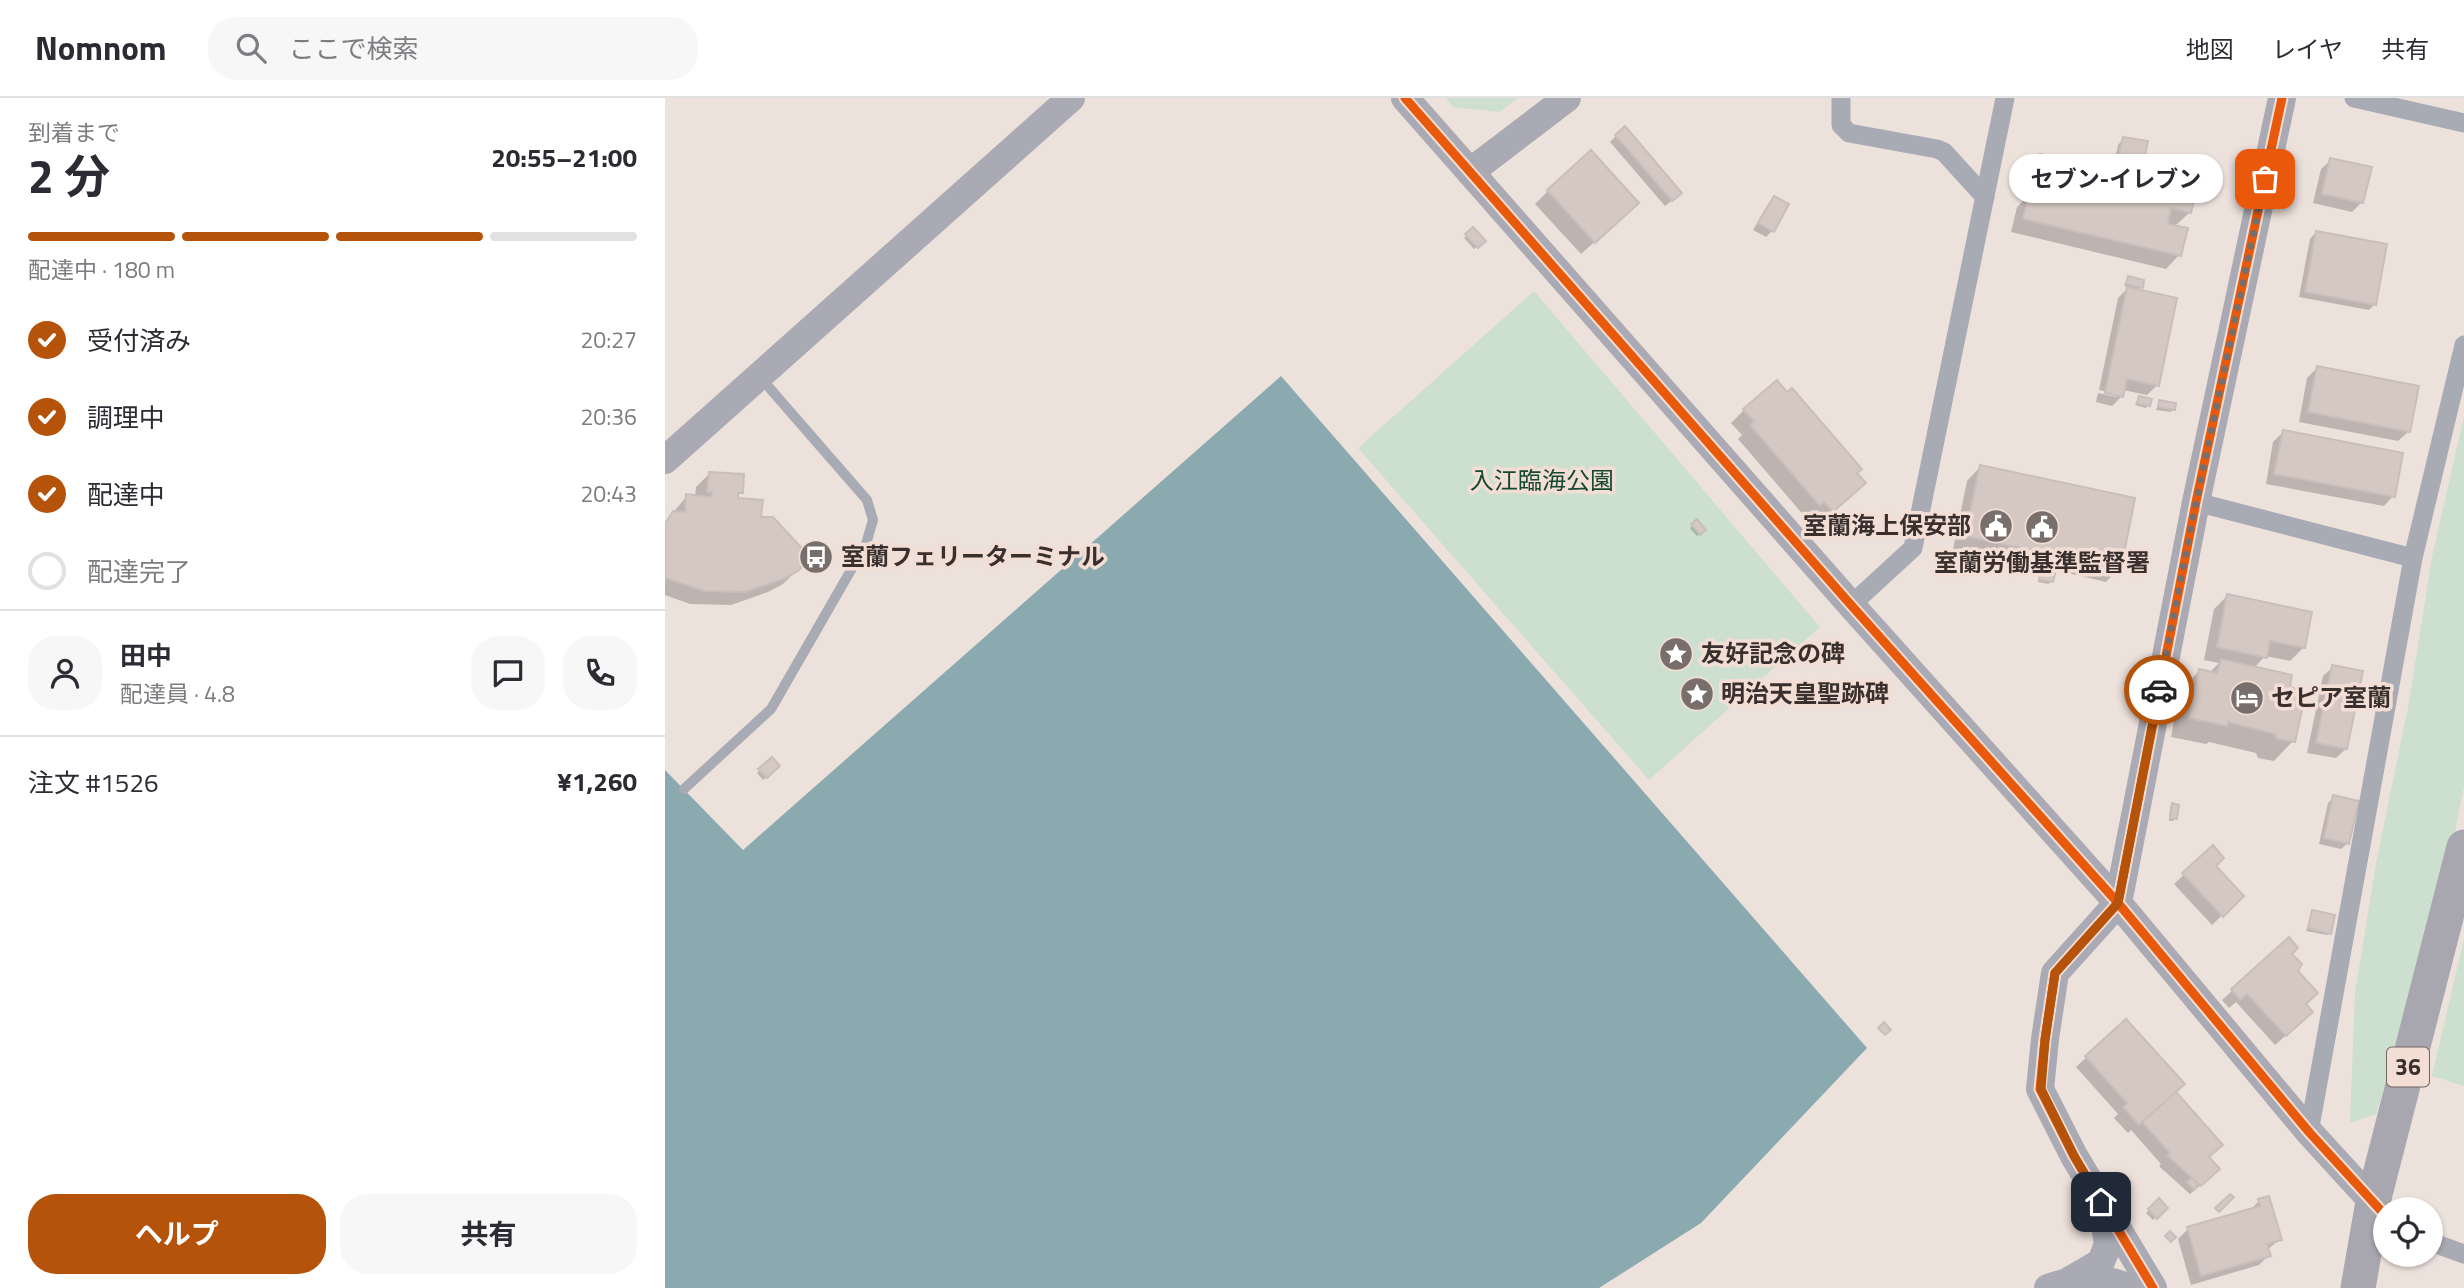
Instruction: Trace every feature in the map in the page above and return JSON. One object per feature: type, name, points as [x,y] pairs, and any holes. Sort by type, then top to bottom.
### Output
[{"type":"highway","name":"36","points":[[2382,1197],[2464,847]]},
{"type":"highway","name":"36","points":[[2358,1288],[2373,1231]]},
{"type":"street","points":[[665,460],[1071,98]]},
{"type":"street","points":[[1405,98],[1851,605],[2118,903],[2309,1132],[2373,1201]]},
{"type":"street","points":[[1470,172],[1567,98]]},
{"type":"street","points":[[1841,98],[1840,125],[1849,133],[1944,152],[1985,197]]},
{"type":"street","points":[[1851,605],[1913,548],[1985,197],[2002,98]]},
{"type":"street","points":[[2153,1288],[2074,1156],[2041,1089],[2055,973],[2118,903],[2196,502],[2282,98]]},
{"type":"street","points":[[2354,98],[2464,123]]},
{"type":"street","points":[[2309,1132],[2413,558],[2464,345]]},
{"type":"street","points":[[2196,502],[2413,558]]},
{"type":"street","points":[[2059,1284],[2101,1262],[2108,1244],[2101,1202]]},
{"type":"street","points":[[2443,1246],[2464,1254]]},
{"type":"street","points":[[2059,1284],[2112,1280],[2129,1288]]},
{"type":"lane","points":[[684,789],[771,709],[866,544],[873,520],[867,500],[759,376]]},
{"type":"green space","points":[[1446,98],[1518,98],[1499,112],[1453,107]]},
{"type":"green space","name":"入江臨海公園","points":[[1534,291],[1820,627],[1649,780],[1358,448]]},
{"type":"green space","points":[[2464,416],[2464,786],[2443,892],[2376,1114],[2350,1123],[2355,992],[2377,858],[2408,708],[2432,557]]},
{"type":"green space","points":[[2464,939],[2464,1086],[2432,1076]]},
{"type":"water","points":[[1281,376],[1867,1048],[1701,1223],[1599,1288],[665,1288],[665,770],[743,850]]},
{"type":"building","points":[[1625,126],[1682,193],[1672,201],[1615,135]]},
{"type":"building","points":[[2123,137],[2148,141],[2142,170],[2117,164]]},
{"type":"building","points":[[1591,150],[1639,203],[1595,243],[1547,190]]},
{"type":"building","points":[[2040,154],[2196,190],[2191,213],[2171,208],[2168,224],[2188,228],[2181,256],[2023,219],[2029,192],[2046,196],[2048,185],[2034,181]]},
{"type":"building","points":[[2330,158],[2372,167],[2363,203],[2322,194]]},
{"type":"building","points":[[1774,196],[1789,204],[1774,232],[1758,223]]},
{"type":"building","points":[[1473,227],[1486,241],[1478,248],[1465,234]]},
{"type":"building","points":[[2316,231],[2387,244],[2376,305],[2305,292]]},
{"type":"building","points":[[2128,276],[2144,280],[2143,288],[2126,284]]},
{"type":"building","points":[[2127,287],[2177,298],[2159,386],[2127,379],[2123,397],[2105,393]]},
{"type":"building","points":[[2317,366],[2419,386],[2410,432],[2308,412]]},
{"type":"building","points":[[1777,380],[1787,392],[1792,388],[1862,469],[1857,473],[1866,483],[1833,512],[1824,502],[1820,506],[1750,425],[1754,421],[1743,409]]},
{"type":"building","points":[[2139,396],[2152,399],[2150,406],[2137,403]]},
{"type":"building","points":[[2159,400],[2176,403],[2175,410],[2158,407]]},
{"type":"building","points":[[2283,430],[2403,453],[2395,497],[2274,474]]},
{"type":"building","points":[[1980,465],[2135,498],[2121,569],[1965,536]]},
{"type":"building","points":[[709,472],[744,474],[743,493],[738,493],[738,498],[763,500],[761,517],[773,517],[811,558],[798,571],[783,579],[745,592],[704,591],[665,578],[665,524],[673,511],[685,512],[686,494],[711,497],[712,492],[707,492]]},
{"type":"building","points":[[1697,519],[1706,530],[1700,535],[1691,524]]},
{"type":"building","points":[[2042,567],[2056,570],[2053,582],[2039,580]]},
{"type":"building","points":[[2227,594],[2312,612],[2305,648],[2270,641],[2267,658],[2217,647]]},
{"type":"building","points":[[2221,659],[2292,675],[2290,687],[2306,692],[2295,742],[2277,739],[2275,734],[2228,722],[2227,726],[2189,718],[2199,669],[2217,673]]},
{"type":"building","points":[[2332,665],[2363,671],[2347,749],[2316,743]]},
{"type":"building","points":[[772,757],[780,766],[767,778],[758,769]]},
{"type":"building","points":[[2333,795],[2359,801],[2349,844],[2324,838]]},
{"type":"building","points":[[2172,803],[2179,805],[2177,819],[2170,818]]},
{"type":"building","points":[[2213,845],[2224,858],[2216,866],[2244,896],[2223,917],[2182,873]]},
{"type":"building","points":[[2312,910],[2335,915],[2331,934],[2308,928]]},
{"type":"building","points":[[2289,937],[2298,948],[2292,954],[2302,964],[2298,971],[2318,993],[2306,1004],[2313,1012],[2286,1036],[2247,994],[2240,1000],[2231,989]]},
{"type":"building","points":[[2126,1019],[2185,1084],[2139,1125],[2123,1107],[2127,1103],[2085,1056]]},
{"type":"building","points":[[1884,1022],[1891,1030],[1885,1035],[1878,1028]]},
{"type":"building","points":[[2176,1092],[2223,1145],[2209,1157],[2220,1169],[2201,1186],[2167,1155],[2170,1153],[2142,1122]]},
{"type":"building","points":[[2192,1178],[2198,1185],[2194,1190],[2187,1182]]},
{"type":"building","points":[[2230,1194],[2234,1197],[2219,1212],[2215,1208]]},
{"type":"building","points":[[2269,1196],[2282,1240],[2267,1244],[2271,1256],[2201,1276],[2187,1227],[2260,1206],[2258,1199]]},
{"type":"building","points":[[2159,1198],[2168,1208],[2157,1219],[2148,1209]]},
{"type":"building","points":[[2170,1231],[2176,1237],[2171,1242],[2165,1236]]},
{"type":"cycle path","points":[[1405,98],[1851,605],[2118,903],[2309,1132],[2373,1202]]},
{"type":"cycle path","points":[[2153,1288],[2074,1156],[2040,1089],[2045,1039],[2055,973],[2118,903],[2196,502],[2282,98]]},
{"type":"way so far","points":[[2159,690],[2265,179]]},
{"type":"place","name":"セブン-イレブン","points":[[2265,179]]},
{"type":"place","name":"室蘭海上保安部","points":[[1996,526]]},
{"type":"place","name":"室蘭労働基準監督署","points":[[2042,527]]},
{"type":"place","name":"室蘭フェリーターミナル","points":[[816,557]]},
{"type":"place","name":"友好記念の碑","points":[[1676,654]]},
{"type":"place","name":"明治天皇聖跡碑","points":[[1697,694]]},
{"type":"place","name":"セピア室蘭","points":[[2247,698]]},
{"type":"route","points":[[2101,1202],[2074,1156],[2041,1089],[2045,1040],[2055,973],[2118,903],[2159,690]]}]
